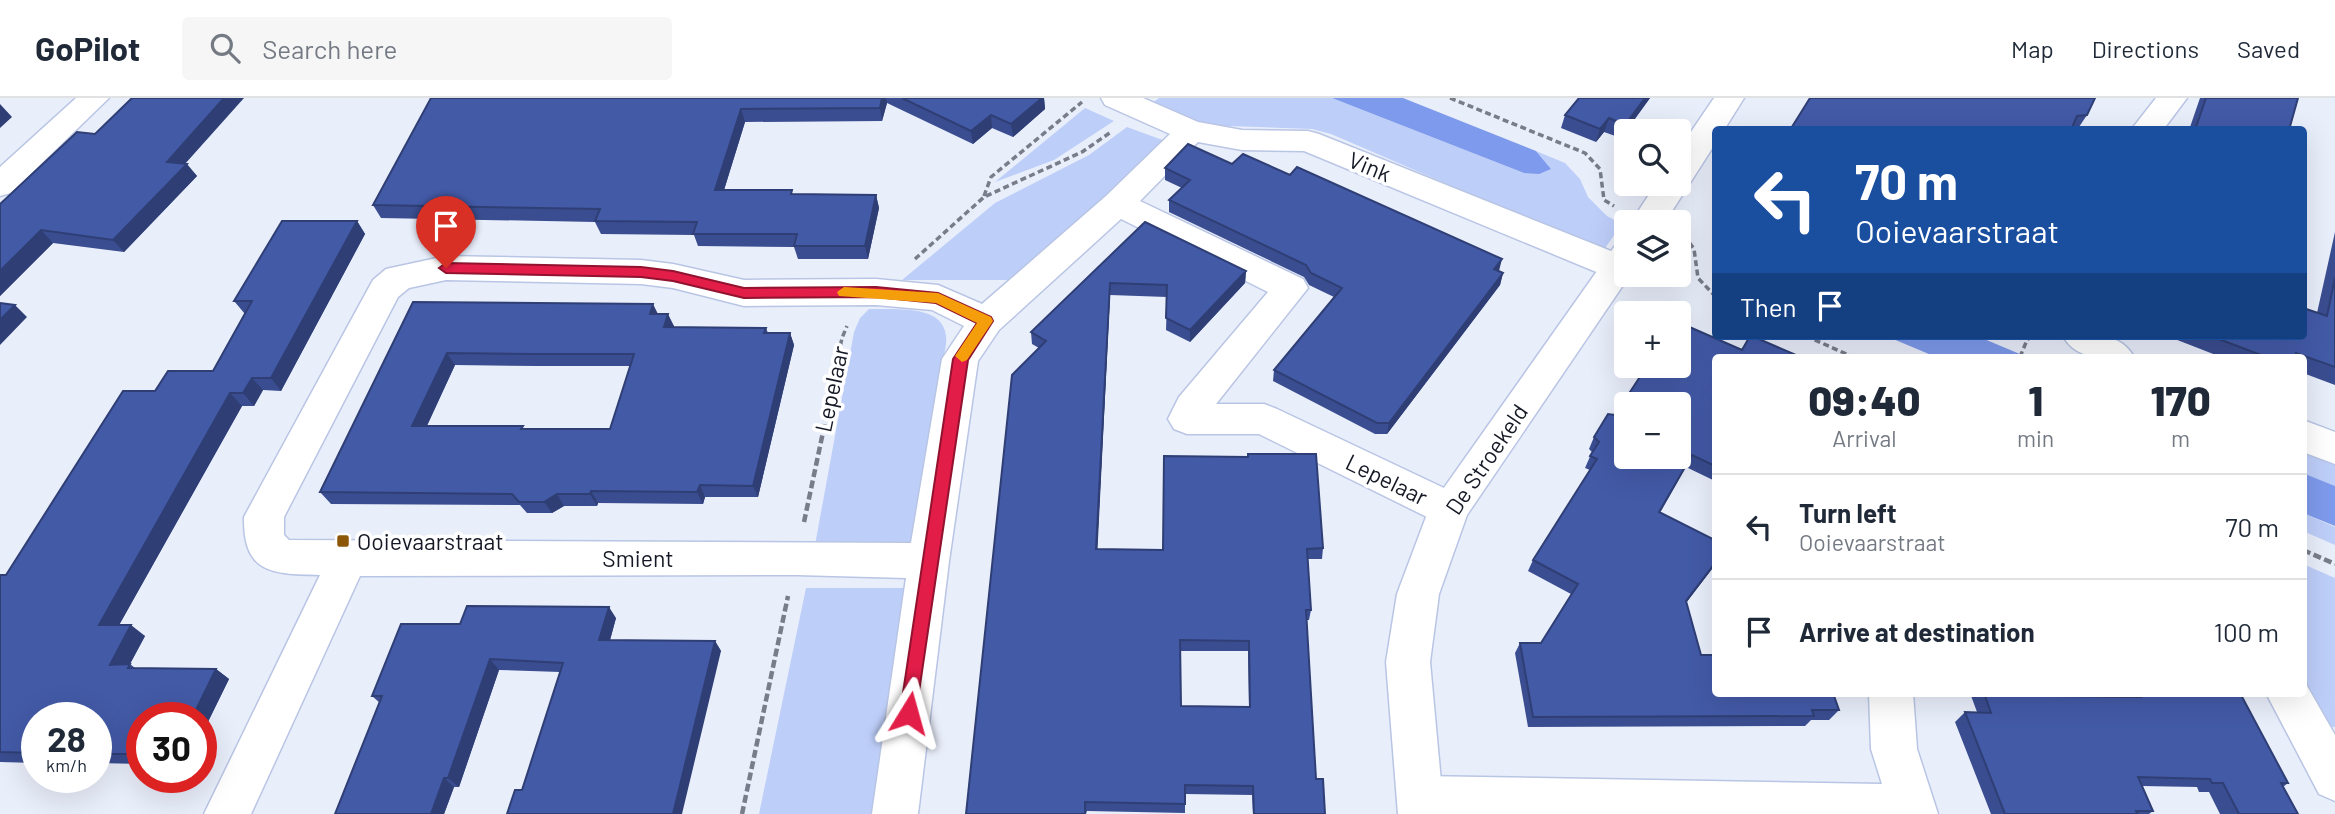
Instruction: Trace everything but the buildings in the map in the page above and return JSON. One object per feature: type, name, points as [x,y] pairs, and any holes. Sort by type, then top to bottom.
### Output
[{"type":"street","points":[[0,185],[94,98]]},
{"type":"street","points":[[1691,156],[1729,98]]},
{"type":"street","points":[[2149,126],[2172,98]]},
{"type":"street","name":"Vink","points":[[1127,103],[1191,131],[1241,140],[1308,141],[1614,258]]},
{"type":"street","points":[[895,814],[929,561],[960,359],[986,321],[1118,204],[1191,131]]},
{"type":"street","name":"Lepelaar","points":[[1118,204],[1291,288],[1192,407],[1187,419],[1264,419],[1449,509]]},
{"type":"street","points":[[227,814],[348,559],[281,557],[264,542],[264,517],[385,289],[398,278],[446,268],[641,272],[673,276],[744,293],[876,292],[938,298],[986,321]]},
{"type":"street","name":"De Stroekeld","points":[[1420,806],[1408,662],[1418,594],[1449,509],[1614,272]]},
{"type":"street","points":[[2088,340],[2111,354]]},
{"type":"street","points":[[2307,437],[2335,449]]},
{"type":"street","name":"Smient","points":[[348,559],[797,558],[929,561]]},
{"type":"street","points":[[1420,806],[1914,810],[1895,749],[1891,697]]},
{"type":"street","points":[[2290,697],[2332,766]]},
{"type":"path","points":[[984,197],[991,177],[1086,98]]},
{"type":"path","points":[[1450,98],[1585,153],[1598,163],[1603,171],[1604,200],[1623,210]]},
{"type":"path","name":"Lepelaar","points":[[742,814],[842,338],[851,315],[984,197],[1082,152],[1102,140],[1127,103]]},
{"type":"path","points":[[1691,241],[1699,279],[1712,293]]},
{"type":"path","points":[[1815,340],[1846,354]]},
{"type":"path","points":[[2307,552],[2335,564]]},
{"type":"shaded area","points":[[1159,98],[1332,98],[1524,173],[1551,169],[1536,151],[1565,163],[1580,179],[1588,197],[1614,220],[1614,235],[1603,251],[1331,134],[1312,129],[1200,125],[1151,104]]},
{"type":"shaded area","points":[[1085,108],[1114,121],[1054,160],[995,182]]},
{"type":"shaded area","points":[[1127,127],[1168,142],[1014,280],[902,280],[995,203],[1089,155]]},
{"type":"shaded area","points":[[869,309],[927,313],[937,319],[944,328],[946,340],[911,545],[815,545],[854,332],[860,318]]},
{"type":"shaded area","points":[[2307,443],[2335,454],[2335,486],[2307,475]]},
{"type":"shaded area","points":[[2307,515],[2335,527],[2335,545],[2307,533]]},
{"type":"shaded area","points":[[2307,566],[2335,578],[2335,727],[2325,727],[2307,696]]},
{"type":"shaded area","points":[[806,588],[904,588],[872,814],[759,814]]},
{"type":"water","points":[[1332,98],[1403,98],[1536,151],[1551,169],[1539,174],[1524,173]]},
{"type":"water","points":[[1896,340],[1987,340],[2020,354],[1929,354]]},
{"type":"water","points":[[2307,475],[2335,486],[2335,526],[2307,515]]},
{"type":"slow traffic","points":[[844,292],[938,298],[986,321],[962,356]]},
{"type":"place","name":"Ooievaarstraat","points":[[343,541]]},
{"type":"route","points":[[446,268],[641,272],[673,276],[744,293],[876,292],[938,298],[986,321],[960,359],[909,713]]}]
